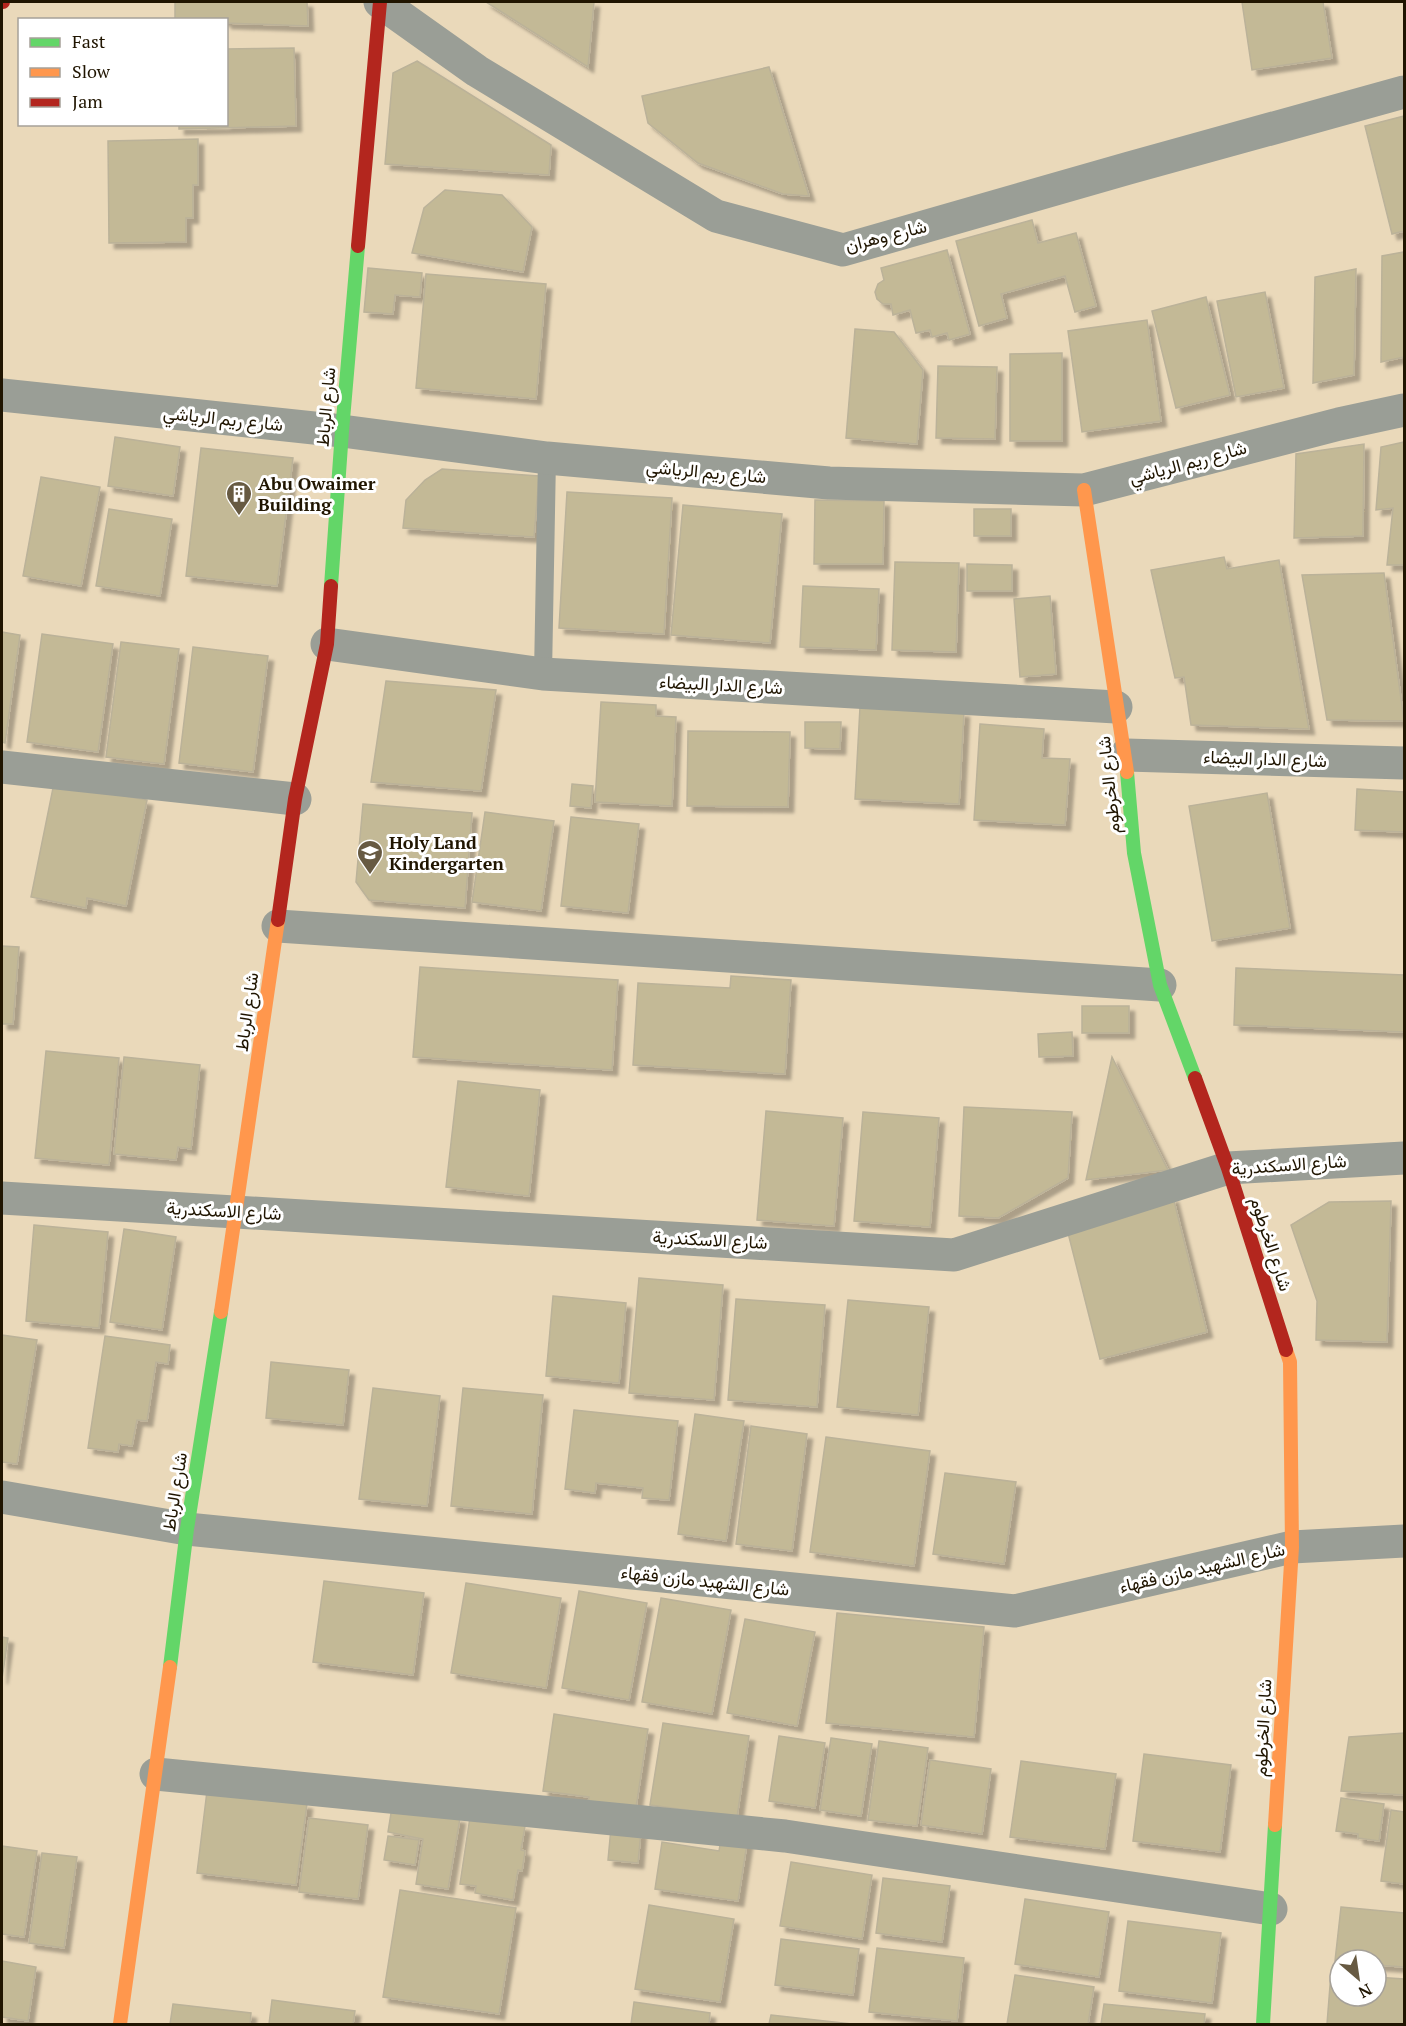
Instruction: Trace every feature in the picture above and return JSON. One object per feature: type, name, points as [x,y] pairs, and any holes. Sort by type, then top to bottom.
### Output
[{"type":"street","name":"شارع وهران","points":[[380,2],[477,71],[716,216],[843,250],[1404,92]]},
{"type":"street","name":"شارع الرباط","points":[[120,2025],[156,1774],[187,1529],[237,1212],[295,800],[327,644],[342,431],[380,2]]},
{"type":"street","name":"شارع ريم الرياشي","points":[[2,395],[342,431],[547,458],[829,483],[1084,490],[1339,424],[1404,410]]},
{"type":"street","name":"شارع الخرطوم","points":[[1084,490],[1116,707],[1126,754],[1134,853],[1160,986],[1228,1168],[1290,1362],[1292,1547],[1263,2025]]},
{"type":"street","name":"شارع الدار البيضاء","points":[[327,644],[543,674],[1116,707]]},
{"type":"street","name":"شارع الدار البيضاء","points":[[1126,754],[1404,763]]},
{"type":"street","points":[[2,767],[295,800]]},
{"type":"street","points":[[278,926],[1160,986]]},
{"type":"street","name":"شارع الاسكندرية","points":[[2,1197],[954,1255],[1228,1168],[1404,1158]]},
{"type":"street","name":"شارع الشهيد مازن فقهاء","points":[[2,1497],[187,1529],[1015,1611],[1292,1547],[1404,1540]]},
{"type":"street","points":[[156,1774],[785,1836],[1271,1909]]},
{"type":"lane","points":[[543,674],[547,458]]},
{"type":"building","points":[[175,2],[307,2],[308,26],[228,23],[228,18],[175,18]]},
{"type":"building","points":[[486,2],[594,2],[588,67]]},
{"type":"building","points":[[1242,2],[1323,2],[1332,58],[1252,70]]},
{"type":"building","points":[[294,48],[296,126],[179,129],[179,126],[228,126],[228,49]]},
{"type":"building","points":[[417,61],[551,145],[549,175],[385,164],[393,73]]},
{"type":"building","points":[[769,67],[809,196],[783,194],[698,163],[648,123],[642,96]]},
{"type":"building","points":[[1404,116],[1404,231],[1392,234],[1365,126]]},
{"type":"building","points":[[198,139],[198,185],[193,185],[193,218],[186,218],[186,242],[109,243],[108,141]]},
{"type":"building","points":[[445,190],[502,195],[532,227],[523,272],[412,253],[424,208]]},
{"type":"building","points":[[1032,220],[1038,243],[1076,233],[1096,306],[1075,312],[1065,276],[1001,294],[1007,318],[979,326],[956,241]]},
{"type":"building","points":[[947,250],[970,334],[949,340],[947,333],[932,337],[930,330],[916,333],[910,310],[893,315],[891,304],[883,304],[877,299],[875,292],[878,284],[884,280],[881,268]]},
{"type":"building","points":[[1404,252],[1404,357],[1381,362],[1382,256]]},
{"type":"building","points":[[368,268],[422,273],[420,297],[395,295],[393,314],[364,312]]},
{"type":"building","points":[[1356,269],[1354,375],[1313,383],[1315,277]]},
{"type":"building","points":[[426,274],[546,284],[536,399],[416,388]]},
{"type":"building","points":[[1265,292],[1284,388],[1236,397],[1217,301]]},
{"type":"building","points":[[1206,297],[1230,395],[1176,408],[1152,311]]},
{"type":"building","points":[[1147,320],[1161,421],[1082,432],[1068,331]]},
{"type":"building","points":[[855,329],[894,332],[923,370],[917,444],[846,438]]},
{"type":"building","points":[[1062,353],[1062,441],[1010,441],[1010,354]]},
{"type":"building","points":[[938,366],[997,367],[995,439],[936,438]]},
{"type":"building","points":[[115,437],[180,447],[173,496],[108,486]]},
{"type":"building","points":[[1404,442],[1404,565],[1387,565],[1393,508],[1376,510],[1381,447]]},
{"type":"building","points":[[1364,444],[1363,536],[1294,538],[1296,454]]},
{"type":"building","name":"Abu Owaimer Building","points":[[201,448],[293,458],[277,586],[186,576]]},
{"type":"building","points":[[442,469],[539,476],[534,537],[403,528],[406,500],[425,480]]},
{"type":"building","points":[[41,477],[100,487],[81,586],[23,576]]},
{"type":"building","points":[[567,492],[672,498],[664,634],[559,628]]},
{"type":"building","points":[[815,500],[884,501],[883,564],[814,564]]},
{"type":"building","points":[[683,505],[782,514],[770,643],[671,635]]},
{"type":"building","points":[[109,509],[172,519],[160,596],[96,586]]},
{"type":"building","points":[[974,509],[1011,509],[1011,536],[974,536]]},
{"type":"building","points":[[1224,557],[1227,569],[1279,560],[1309,729],[1191,725],[1184,677],[1175,678],[1151,570]]},
{"type":"building","points":[[895,562],[959,563],[956,652],[892,650]]},
{"type":"building","points":[[967,564],[1012,565],[1012,591],[967,591]]},
{"type":"building","points":[[1384,573],[1404,721],[1327,720],[1302,575]]},
{"type":"building","points":[[803,586],[879,589],[876,650],[800,647]]},
{"type":"building","points":[[1050,596],[1056,674],[1020,677],[1014,599]]},
{"type":"building","points":[[2,632],[20,635],[5,743],[2,742]]},
{"type":"building","points":[[42,634],[113,644],[98,752],[27,742]]},
{"type":"building","points":[[121,642],[179,649],[164,764],[106,757]]},
{"type":"building","points":[[193,647],[268,656],[253,772],[179,763]]},
{"type":"building","points":[[386,681],[496,690],[481,791],[371,782]]},
{"type":"building","points":[[601,702],[656,705],[656,716],[676,717],[672,806],[595,802]]},
{"type":"building","points":[[860,707],[964,712],[959,804],[855,799]]},
{"type":"building","points":[[805,722],[841,722],[840,749],[805,748]]},
{"type":"building","points":[[980,724],[1044,729],[1042,758],[1070,759],[1065,825],[974,820]]},
{"type":"building","points":[[688,731],[790,732],[788,807],[687,806]]},
{"type":"building","points":[[54,783],[147,800],[126,906],[87,898],[86,908],[31,897]]},
{"type":"building","points":[[572,784],[593,786],[591,808],[570,806]]},
{"type":"building","points":[[1357,789],[1404,792],[1404,832],[1355,830]]},
{"type":"building","points":[[1267,793],[1290,928],[1212,941],[1189,806]]},
{"type":"building","points":[[363,804],[472,813],[465,908],[369,900],[356,882]]},
{"type":"building","points":[[485,812],[554,821],[541,911],[472,902]]},
{"type":"building","points":[[571,817],[639,824],[628,913],[561,906]]},
{"type":"building","points":[[2,946],[19,947],[13,1024],[2,1024]]},
{"type":"building","points":[[420,967],[618,980],[612,1070],[413,1057]]},
{"type":"building","points":[[1236,968],[1404,975],[1404,1032],[1234,1025]]},
{"type":"building","points":[[731,976],[791,980],[785,1074],[633,1065],[638,983],[730,988]]},
{"type":"building","points":[[1082,1006],[1129,1006],[1129,1033],[1082,1033]]},
{"type":"building","points":[[1072,1032],[1073,1056],[1039,1057],[1038,1034]]},
{"type":"building","points":[[46,1051],[119,1058],[109,1165],[35,1158]]},
{"type":"building","points":[[124,1057],[200,1065],[191,1149],[178,1147],[176,1160],[114,1154]]},
{"type":"building","points":[[1112,1057],[1168,1170],[1086,1180]]},
{"type":"building","points":[[458,1081],[540,1090],[529,1196],[446,1187]]},
{"type":"building","points":[[964,1107],[1072,1112],[1068,1178],[998,1218],[959,1216]]},
{"type":"building","points":[[766,1111],[843,1118],[834,1226],[757,1220]]},
{"type":"building","points":[[863,1112],[939,1118],[930,1227],[854,1221]]},
{"type":"building","points":[[1173,1197],[1207,1332],[1100,1359],[1066,1225]]},
{"type":"building","points":[[1391,1201],[1387,1342],[1316,1340],[1317,1301],[1291,1225],[1329,1202]]},
{"type":"building","points":[[34,1225],[108,1232],[99,1328],[26,1321]]},
{"type":"building","points":[[124,1229],[176,1237],[162,1330],[110,1322]]},
{"type":"building","points":[[639,1278],[723,1285],[714,1400],[629,1393]]},
{"type":"building","points":[[553,1296],[626,1303],[619,1383],[546,1376]]},
{"type":"building","points":[[736,1299],[825,1305],[817,1407],[728,1400]]},
{"type":"building","points":[[848,1300],[929,1307],[918,1415],[837,1407]]},
{"type":"building","points":[[2,1335],[37,1340],[17,1464],[2,1462]]},
{"type":"building","points":[[105,1336],[170,1345],[168,1364],[156,1362],[147,1421],[137,1420],[132,1446],[119,1444],[118,1452],[88,1448]]},
{"type":"building","points":[[271,1362],[349,1370],[343,1425],[266,1418]]},
{"type":"building","points":[[373,1388],[440,1396],[427,1506],[359,1499]]},
{"type":"building","points":[[463,1388],[543,1395],[532,1514],[451,1506]]},
{"type":"building","points":[[574,1410],[678,1421],[669,1500],[642,1498],[643,1488],[596,1483],[595,1493],[565,1489]]},
{"type":"building","points":[[695,1414],[744,1421],[726,1541],[678,1534]]},
{"type":"building","points":[[751,1426],[807,1434],[792,1551],[736,1544]]},
{"type":"building","points":[[826,1437],[930,1451],[914,1566],[810,1552]]},
{"type":"building","points":[[945,1473],[1016,1482],[1004,1564],[933,1554]]},
{"type":"building","points":[[324,1581],[424,1593],[413,1675],[313,1662]]},
{"type":"building","points":[[466,1583],[561,1598],[546,1688],[451,1673]]},
{"type":"building","points":[[579,1591],[647,1603],[629,1700],[562,1688]]},
{"type":"building","points":[[661,1598],[731,1610],[712,1714],[642,1702]]},
{"type":"building","points":[[837,1613],[984,1627],[974,1737],[826,1723]]},
{"type":"building","points":[[745,1619],[815,1632],[797,1726],[727,1713]]},
{"type":"building","points":[[2,1637],[8,1638],[2,1679]]},
{"type":"building","points":[[554,1714],[648,1729],[635,1814],[588,1807],[589,1797],[543,1791]]},
{"type":"building","points":[[663,1723],[749,1736],[737,1817],[650,1805]]},
{"type":"building","points":[[1404,1733],[1404,1795],[1341,1791],[1349,1737]]},
{"type":"building","points":[[779,1736],[825,1743],[815,1808],[769,1801]]},
{"type":"building","points":[[831,1738],[872,1744],[861,1816],[820,1810]]},
{"type":"building","points":[[879,1741],[928,1748],[917,1826],[868,1820]]},
{"type":"building","points":[[1144,1754],[1231,1765],[1220,1852],[1133,1841]]},
{"type":"building","points":[[930,1760],[991,1769],[982,1834],[921,1825]]},
{"type":"building","points":[[1021,1761],[1116,1774],[1105,1849],[1010,1837]]},
{"type":"building","points":[[207,1791],[307,1804],[296,1885],[197,1873]]},
{"type":"building","points":[[1341,1798],[1384,1804],[1379,1841],[1358,1838],[1358,1834],[1336,1831]]},
{"type":"building","points":[[392,1807],[460,1818],[448,1889],[416,1884],[423,1839],[388,1832]]},
{"type":"building","points":[[1391,1810],[1404,1812],[1404,1884],[1381,1881]]},
{"type":"building","points":[[470,1817],[525,1826],[521,1850],[525,1851],[522,1871],[518,1870],[513,1900],[475,1893],[476,1886],[460,1884]]},
{"type":"building","points":[[309,1818],[368,1825],[358,1899],[299,1892]]},
{"type":"building","points":[[611,1828],[641,1831],[638,1863],[608,1860]]},
{"type":"building","points":[[722,1833],[748,1837],[738,1901],[655,1889],[662,1842],[719,1851]]},
{"type":"building","points":[[388,1836],[419,1840],[415,1865],[384,1860]]},
{"type":"building","points":[[2,1846],[37,1851],[24,1937],[2,1934]]},
{"type":"building","points":[[42,1853],[77,1857],[64,1948],[29,1943]]},
{"type":"building","points":[[791,1862],[872,1875],[862,1939],[780,1926]]},
{"type":"building","points":[[883,1878],[950,1886],[942,1942],[876,1933]]},
{"type":"building","points":[[400,1890],[516,1908],[499,2014],[383,1997]]},
{"type":"building","points":[[1025,1899],[1109,1912],[1099,1977],[1015,1964]]},
{"type":"building","points":[[649,1905],[734,1919],[720,2002],[635,1989]]},
{"type":"building","points":[[1341,1907],[1404,1913],[1404,1967],[1388,1966],[1388,1948],[1336,1948]]},
{"type":"building","points":[[1128,1921],[1221,1933],[1212,2003],[1119,1991]]},
{"type":"building","points":[[781,1939],[859,1949],[853,1995],[775,1985]]},
{"type":"building","points":[[877,1948],[964,1958],[957,2021],[869,2012]]},
{"type":"building","points":[[2,1961],[36,1967],[28,2021],[2,2017]]},
{"type":"building","points":[[1015,1975],[1094,1987],[1088,2024],[1007,2024]]},
{"type":"building","points":[[1388,1978],[1404,1979],[1404,2024],[1327,2024],[1328,2008],[1388,2008]]},
{"type":"building","points":[[272,2000],[355,2011],[353,2024],[269,2024]]},
{"type":"building","points":[[634,2002],[710,2013],[709,2024],[631,2024]]},
{"type":"building","points":[[173,2004],[251,2013],[250,2024],[170,2024]]},
{"type":"building","points":[[1104,2004],[1205,2014],[1204,2024],[1101,2024]]},
{"type":"building","points":[[771,2015],[852,2024],[769,2024]]},
{"type":"traffic: fast","points":[[331,586],[358,246]]},
{"type":"traffic: fast","points":[[1127,772],[1134,853],[1160,985],[1195,1078]]},
{"type":"traffic: fast","points":[[170,1667],[187,1529],[221,1312]]},
{"type":"traffic: fast","points":[[1263,2024],[1275,1825]]},
{"type":"traffic: slow","points":[[1084,490],[1127,772]]},
{"type":"traffic: slow","points":[[221,1312],[278,920]]},
{"type":"traffic: slow","points":[[1275,1825],[1292,1547],[1290,1362],[1286,1350]]},
{"type":"traffic: slow","points":[[120,2024],[170,1667]]},
{"type":"traffic: jam","points":[[358,246],[380,2]]},
{"type":"traffic: jam","points":[[278,920],[295,799],[327,644],[331,586]]},
{"type":"traffic: jam","points":[[1195,1078],[1228,1168],[1286,1350]]},
{"type":"place","name":"Abu Owaimer Building","points":[[239,517]]},
{"type":"place","name":"Holy Land Kindergarten","points":[[370,876]]}]
